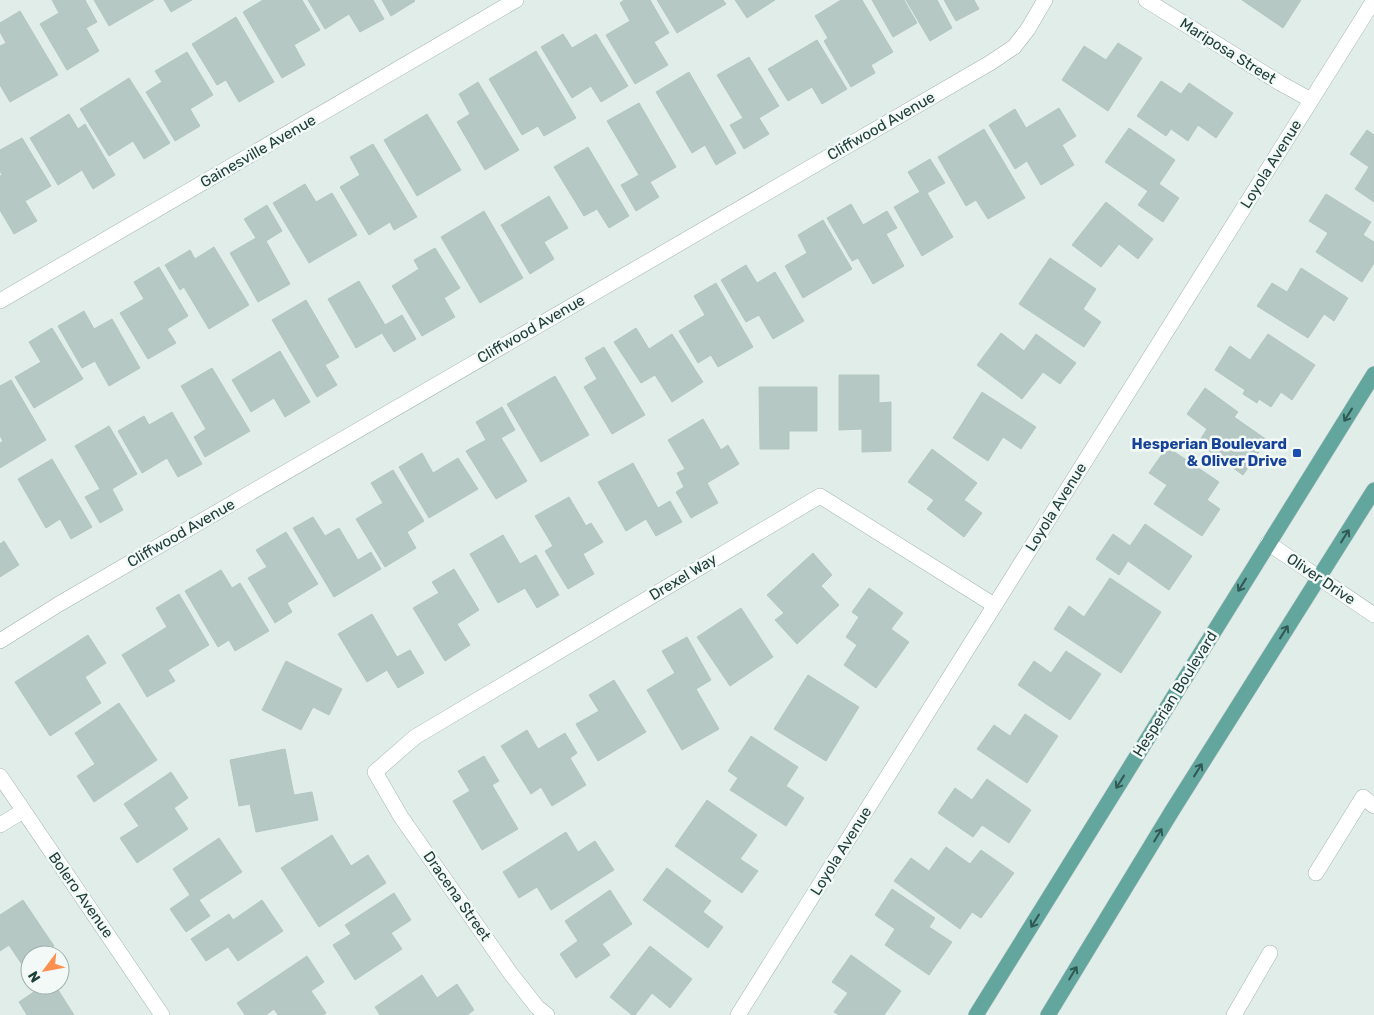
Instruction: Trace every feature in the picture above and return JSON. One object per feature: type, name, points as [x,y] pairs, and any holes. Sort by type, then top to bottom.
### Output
[{"type":"main road","name":"Hesperian Boulevard","points":[[976,1015],[1374,374]]},
{"type":"main road","points":[[1048,1015],[1172,811],[1374,490]]},
{"type":"street","name":"Gainesville Avenue","points":[[0,301],[516,0]]},
{"type":"street","name":"Cliffwood Avenue","points":[[0,641],[59,604],[990,63],[1014,47],[1028,29],[1045,0]]},
{"type":"street","name":"Mariposa Street","points":[[1146,0],[1280,83],[1311,100]]},
{"type":"street","name":"Loyola Avenue","points":[[738,1015],[1374,0]]},
{"type":"street","name":"Drexel Way","points":[[375,772],[415,737],[820,496],[994,605]]},
{"type":"street","name":"Oliver Drive","points":[[1268,543],[1374,615]]},
{"type":"street","name":"Dracena Street","points":[[375,772],[401,817],[511,974],[537,1007],[547,1015]]},
{"type":"street","name":"Bolero Avenue","points":[[0,776],[162,1015]]},
{"type":"street","points":[[1316,873],[1363,797],[1374,806]]},
{"type":"street","points":[[0,825],[23,811]]},
{"type":"street","points":[[1234,1015],[1270,953]]},
{"type":"building","points":[[52,0],[85,0],[97,22],[86,28],[99,51],[67,70],[40,24],[59,13]]},
{"type":"building","points":[[94,0],[154,0],[109,26]]},
{"type":"building","points":[[164,0],[192,0],[171,12]]},
{"type":"building","points":[[263,0],[302,0],[320,30],[294,45],[305,65],[282,78],[243,12]]},
{"type":"building","points":[[308,0],[373,0],[384,19],[360,32],[349,14],[325,29]]},
{"type":"building","points":[[382,0],[414,0],[415,1],[391,16]]},
{"type":"building","points":[[624,0],[650,0],[669,33],[654,42],[668,65],[635,84],[606,35],[630,21],[620,3]]},
{"type":"building","points":[[657,0],[723,0],[726,4],[677,33]]},
{"type":"building","points":[[735,0],[775,0],[747,18]]},
{"type":"building","points":[[841,0],[862,0],[893,52],[871,65],[875,73],[851,87],[824,41],[828,38],[815,16]]},
{"type":"building","points":[[872,0],[904,0],[917,23],[893,37]]},
{"type":"building","points":[[906,0],[937,0],[952,28],[930,41]]},
{"type":"building","points":[[944,0],[974,0],[979,9],[956,21]]},
{"type":"building","points":[[1242,0],[1301,0],[1283,28]]},
{"type":"building","points":[[20,11],[58,75],[10,102],[0,85],[0,46],[6,43],[0,32],[0,23]]},
{"type":"building","points":[[236,17],[274,82],[239,102],[226,80],[217,85],[192,44]]},
{"type":"building","points":[[563,34],[572,48],[596,34],[628,86],[601,102],[591,86],[572,98],[541,47]]},
{"type":"building","points":[[817,40],[847,89],[822,104],[812,87],[788,101],[768,69]]},
{"type":"building","points":[[1118,43],[1142,58],[1108,111],[1062,80],[1084,46],[1106,60]]},
{"type":"building","points":[[536,51],[576,118],[544,136],[538,126],[522,135],[489,79]]},
{"type":"building","points":[[187,52],[213,95],[190,109],[200,126],[175,141],[146,92],[162,82],[155,71]]},
{"type":"building","points":[[749,57],[779,106],[759,118],[769,134],[744,149],[730,125],[743,118],[717,75]]},
{"type":"building","points":[[689,72],[736,153],[716,165],[705,145],[692,153],[656,92]]},
{"type":"building","points":[[129,78],[170,143],[144,159],[133,141],[109,156],[80,109]]},
{"type":"building","points":[[1161,81],[1181,94],[1189,83],[1233,113],[1216,138],[1198,125],[1188,141],[1171,129],[1166,136],[1137,116]]},
{"type":"building","points":[[478,82],[519,150],[485,170],[457,122],[470,114],[459,94]]},
{"type":"building","points":[[639,103],[676,167],[650,182],[659,197],[636,211],[621,185],[639,175],[607,121]]},
{"type":"building","points":[[1059,108],[1076,136],[1062,145],[1074,165],[1041,185],[1027,161],[1015,169],[989,125],[1015,109],[1026,128]]},
{"type":"building","points":[[69,114],[78,129],[85,124],[115,175],[93,189],[82,170],[58,185],[30,138]]},
{"type":"building","points":[[427,114],[461,170],[417,196],[384,140]]},
{"type":"building","points":[[1129,128],[1175,160],[1159,184],[1179,198],[1163,222],[1138,205],[1148,191],[1105,162]]},
{"type":"building","points":[[984,129],[1025,198],[988,219],[976,200],[966,206],[938,157]]},
{"type":"building","points":[[1367,130],[1374,135],[1374,202],[1355,189],[1369,167],[1350,154]]},
{"type":"building","points":[[22,138],[51,186],[25,201],[37,221],[14,234],[0,210],[0,176],[2,175],[0,171],[0,150]]},
{"type":"building","points":[[373,144],[417,217],[394,230],[390,222],[369,235],[340,187],[360,175],[350,157]]},
{"type":"building","points":[[588,147],[629,216],[609,228],[597,209],[584,216],[554,167]]},
{"type":"building","points":[[930,159],[945,183],[927,193],[953,237],[922,256],[894,207],[920,192],[908,172]]},
{"type":"building","points":[[305,184],[316,202],[332,193],[357,235],[309,263],[273,203]]},
{"type":"building","points":[[1326,194],[1371,222],[1363,235],[1374,242],[1374,263],[1362,282],[1316,252],[1328,233],[1309,221]]},
{"type":"building","points":[[549,196],[568,228],[544,242],[554,259],[530,274],[501,225]]},
{"type":"building","points":[[1106,202],[1153,239],[1138,259],[1119,244],[1101,267],[1072,245]]},
{"type":"building","points":[[851,204],[863,225],[887,211],[897,228],[886,234],[904,266],[873,284],[858,258],[852,261],[827,218]]},
{"type":"building","points":[[267,205],[282,231],[266,241],[290,284],[258,302],[230,253],[256,238],[244,219]]},
{"type":"building","points":[[484,211],[523,278],[480,303],[441,237]]},
{"type":"building","points":[[823,220],[852,269],[803,298],[785,266],[807,253],[798,235]]},
{"type":"building","points":[[214,247],[249,305],[209,329],[184,287],[180,290],[165,265],[190,250],[195,259]]},
{"type":"building","points":[[435,248],[460,288],[444,298],[455,317],[422,336],[392,286],[419,269],[414,260]]},
{"type":"building","points":[[1050,258],[1096,289],[1083,309],[1101,322],[1084,347],[1019,304]]},
{"type":"building","points":[[746,265],[757,283],[775,272],[804,321],[773,339],[759,315],[746,322],[721,280]]},
{"type":"building","points":[[159,267],[188,316],[167,329],[176,343],[148,359],[120,313],[144,299],[134,282]]},
{"type":"building","points":[[1301,268],[1348,298],[1334,321],[1324,314],[1308,338],[1257,306],[1272,283],[1287,292]]},
{"type":"building","points":[[359,281],[385,325],[402,315],[416,339],[394,352],[382,333],[356,348],[328,299]]},
{"type":"building","points":[[716,283],[753,347],[718,367],[711,355],[698,363],[679,331],[705,315],[694,296]]},
{"type":"building","points":[[306,300],[339,357],[325,365],[337,385],[317,397],[272,320]]},
{"type":"building","points":[[84,311],[94,329],[112,319],[140,368],[109,386],[95,361],[82,368],[58,326]]},
{"type":"building","points":[[52,328],[83,379],[34,408],[15,377],[41,362],[29,342]]},
{"type":"building","points":[[636,328],[649,349],[672,334],[703,382],[672,402],[655,375],[641,383],[614,342]]},
{"type":"building","points":[[1001,333],[1024,351],[1036,334],[1076,363],[1060,384],[1043,372],[1022,399],[977,365]]},
{"type":"building","points":[[1268,334],[1315,365],[1292,400],[1281,392],[1271,407],[1259,399],[1257,403],[1243,394],[1245,390],[1215,370],[1230,346],[1250,360]]},
{"type":"building","points":[[604,347],[645,415],[612,434],[584,387],[597,379],[585,358]]},
{"type":"building","points":[[280,351],[310,402],[285,417],[274,398],[251,412],[232,380]]},
{"type":"building","points":[[212,368],[250,431],[205,457],[194,437],[206,429],[181,386]]},
{"type":"building","points":[[839,375],[879,375],[879,403],[891,402],[891,451],[862,452],[862,429],[839,430]]},
{"type":"building","points":[[555,376],[589,435],[541,462],[507,404]]},
{"type":"building","points":[[11,380],[46,440],[0,468],[0,443],[3,441],[0,436],[0,386]]},
{"type":"building","points":[[759,387],[817,387],[817,431],[789,431],[789,449],[760,449]]},
{"type":"building","points":[[1205,388],[1238,412],[1234,417],[1267,440],[1243,475],[1198,443],[1207,429],[1187,414]]},
{"type":"building","points":[[982,392],[1036,427],[1021,449],[1003,437],[988,461],[953,438]]},
{"type":"building","points":[[502,407],[515,430],[501,438],[527,481],[496,499],[466,451],[486,440],[476,422]]},
{"type":"building","points":[[172,412],[202,464],[178,477],[167,458],[142,473],[118,431],[144,416],[149,425]]},
{"type":"building","points":[[703,419],[721,450],[728,445],[739,464],[707,483],[718,503],[691,518],[676,492],[684,487],[677,473],[685,469],[668,440]]},
{"type":"building","points":[[109,426],[137,474],[112,489],[123,510],[100,523],[85,497],[100,489],[75,446]]},
{"type":"building","points":[[1167,447],[1219,482],[1207,500],[1220,509],[1202,536],[1154,504],[1167,485],[1149,473]]},
{"type":"building","points":[[932,449],[977,483],[964,500],[982,513],[964,537],[927,509],[934,500],[908,482]]},
{"type":"building","points":[[422,453],[433,473],[458,458],[478,489],[429,518],[399,467]]},
{"type":"building","points":[[52,459],[92,527],[71,539],[60,519],[46,528],[18,479]]},
{"type":"building","points":[[633,463],[658,508],[670,501],[682,522],[656,536],[646,519],[626,531],[598,482]]},
{"type":"building","points":[[393,470],[424,521],[407,532],[416,548],[385,567],[356,519],[383,503],[371,483]]},
{"type":"building","points":[[569,497],[586,526],[591,523],[603,542],[583,554],[594,574],[568,589],[545,551],[553,546],[535,516]]},
{"type":"building","points":[[313,517],[325,536],[339,528],[358,560],[371,552],[381,569],[334,597],[293,528]]},
{"type":"building","points":[[1145,524],[1192,556],[1169,590],[1128,561],[1119,575],[1096,559],[1113,534],[1130,546]]},
{"type":"building","points":[[286,532],[318,584],[287,603],[292,612],[275,623],[248,578],[267,567],[256,550]]},
{"type":"building","points":[[503,535],[520,564],[536,555],[559,595],[537,608],[525,588],[498,603],[470,554]]},
{"type":"building","points":[[4,541],[19,565],[0,577],[0,544]]},
{"type":"building","points":[[813,553],[832,575],[821,586],[839,605],[797,644],[775,620],[784,613],[767,595]]},
{"type":"building","points":[[454,569],[479,610],[457,624],[470,645],[445,661],[413,608],[439,593],[432,582]]},
{"type":"building","points":[[221,570],[232,588],[240,583],[269,631],[235,651],[229,640],[218,647],[185,591]]},
{"type":"building","points":[[1110,578],[1161,612],[1121,673],[1054,629],[1069,606],[1084,617]]},
{"type":"building","points":[[869,588],[903,613],[891,629],[909,642],[876,688],[844,665],[857,645],[846,637],[859,617],[852,612]]},
{"type":"building","points":[[179,594],[209,645],[168,670],[175,681],[147,697],[122,655],[167,627],[156,608]]},
{"type":"building","points":[[741,608],[773,657],[730,686],[697,637]]},
{"type":"building","points":[[372,614],[397,657],[410,650],[424,673],[398,688],[387,670],[367,682],[338,634]]},
{"type":"building","points":[[88,635],[106,663],[85,677],[101,703],[50,736],[15,682]]},
{"type":"building","points":[[687,637],[711,680],[696,689],[719,729],[682,750],[647,690],[675,673],[662,651]]},
{"type":"building","points":[[1066,651],[1101,674],[1070,720],[1018,685],[1034,661],[1051,673]]},
{"type":"building","points":[[286,661],[342,689],[329,715],[313,707],[301,730],[262,710]]},
{"type":"building","points":[[808,675],[859,707],[826,761],[774,729]]},
{"type":"building","points":[[614,680],[646,732],[598,761],[576,724],[599,711],[589,695]]},
{"type":"building","points":[[119,703],[157,760],[94,802],[77,776],[95,764],[75,733]]},
{"type":"building","points":[[1025,714],[1058,736],[1027,783],[977,749],[994,725],[1010,736]]},
{"type":"building","points":[[527,730],[538,749],[565,733],[577,753],[570,758],[586,785],[552,806],[541,787],[531,794],[501,746]]},
{"type":"building","points":[[751,736],[798,767],[786,786],[804,798],[786,826],[730,790],[738,778],[728,771]]},
{"type":"building","points":[[285,749],[294,795],[312,792],[318,820],[256,832],[250,804],[239,806],[230,760]]},
{"type":"building","points":[[484,756],[499,781],[492,785],[518,829],[482,850],[453,801],[470,791],[458,771]]},
{"type":"building","points":[[171,772],[188,798],[174,808],[188,829],[137,863],[120,838],[139,826],[124,804]]},
{"type":"building","points":[[987,779],[1031,810],[1009,843],[982,825],[973,837],[938,813],[955,788],[972,800]]},
{"type":"building","points":[[707,800],[757,835],[740,859],[758,871],[742,893],[675,846]]},
{"type":"building","points":[[566,832],[578,852],[595,841],[614,870],[551,910],[537,887],[519,898],[503,872]]},
{"type":"building","points":[[332,835],[351,866],[368,855],[386,883],[319,927],[281,868]]},
{"type":"building","points":[[219,838],[242,872],[199,900],[210,916],[186,932],[170,909],[190,895],[173,869]]},
{"type":"building","points":[[946,847],[970,864],[981,850],[1014,873],[981,918],[972,912],[960,929],[894,881],[911,858],[929,871]]},
{"type":"building","points":[[667,868],[711,901],[703,912],[723,927],[708,948],[643,900]]},
{"type":"building","points":[[892,889],[935,918],[929,927],[952,942],[929,975],[885,945],[895,929],[875,915]]},
{"type":"building","points":[[610,890],[632,924],[602,944],[610,955],[576,978],[560,954],[578,941],[565,921]]},
{"type":"building","points":[[394,893],[411,920],[391,933],[402,949],[355,980],[333,945],[351,934],[345,925]]},
{"type":"building","points":[[23,900],[53,945],[20,945],[20,962],[9,945],[0,951],[0,915]]},
{"type":"building","points":[[262,900],[283,931],[238,961],[228,947],[206,961],[191,939],[229,914],[233,920]]},
{"type":"building","points":[[650,946],[692,979],[670,1008],[652,993],[635,1015],[632,1015],[610,997]]},
{"type":"building","points":[[851,955],[901,991],[884,1015],[839,1015],[834,1012],[848,993],[832,982]]},
{"type":"building","points":[[307,956],[324,982],[311,991],[326,1013],[323,1015],[278,1015],[274,1009],[266,1015],[245,1015],[237,1003]]},
{"type":"building","points":[[422,975],[437,998],[457,984],[474,1010],[467,1015],[380,1015],[375,1007]]},
{"type":"building","points":[[29,995],[61,995],[74,1015],[27,1015],[19,1002]]},
{"type":"place","name":"Hesperian Boulevard & Oliver Drive","points":[[1297,453]]}]
